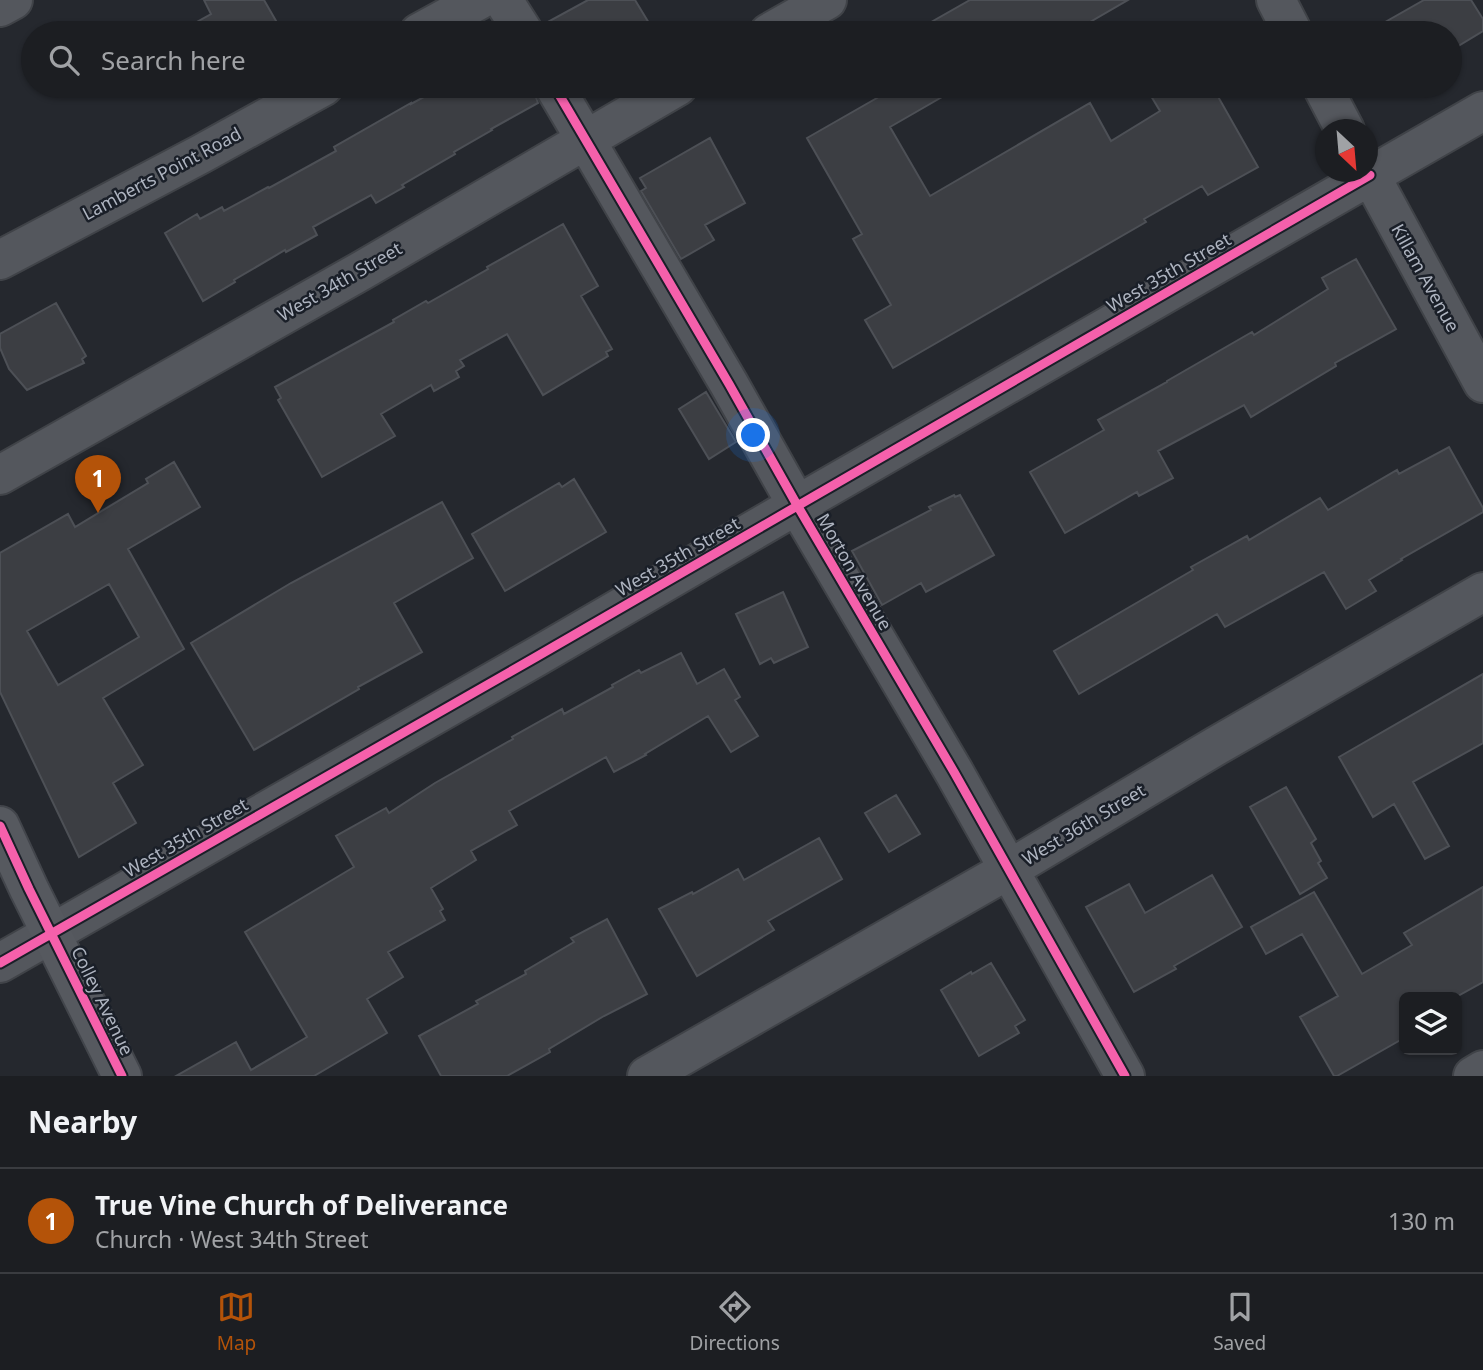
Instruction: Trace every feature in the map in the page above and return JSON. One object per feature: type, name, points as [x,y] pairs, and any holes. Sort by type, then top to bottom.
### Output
[{"type":"main road","name":"Colley Avenue","points":[[0,825],[122,1076]]},
{"type":"street","points":[[0,7],[13,0]]},
{"type":"street","points":[[440,21],[478,0]]},
{"type":"street","points":[[503,0],[516,21]]},
{"type":"street","points":[[790,21],[827,0]]},
{"type":"street","points":[[1276,0],[1287,21]]},
{"type":"street","name":"Lamberts Point Road","points":[[0,260],[302,98]]},
{"type":"street","name":"Morton Avenue","points":[[561,98],[954,772],[1125,1076]]},
{"type":"street","name":"West 34th Street","points":[[0,475],[360,271],[657,98]]},
{"type":"street","points":[[1328,98],[1339,119]]},
{"type":"street","name":"West 35th Street","points":[[1378,168],[1483,111]]},
{"type":"street","name":"West 35th Street","points":[[0,963],[524,664],[1353,182]]},
{"type":"street","name":"Killam Avenue","points":[[1373,182],[1483,383]]},
{"type":"street","name":"West 36th Street","points":[[647,1076],[1483,592]]},
{"type":"street","points":[[1473,1076],[1483,1070]]},
{"type":"building","points":[[204,0],[264,0],[276,21],[198,21],[211,14]]},
{"type":"building","points":[[588,0],[635,0],[648,21],[550,21]]},
{"type":"building","points":[[970,0],[1128,0],[1092,21],[933,21]]},
{"type":"building","points":[[1424,0],[1471,0],[1483,19],[1483,31],[1462,44],[1462,21],[1387,21]]},
{"type":"building","points":[[422,98],[536,98],[538,103],[491,129],[376,203],[371,195],[313,227],[317,235],[286,252],[285,250],[203,301],[165,233],[197,214],[200,219],[222,207],[224,211],[269,188],[336,151],[334,147]]},
{"type":"building","points":[[877,98],[940,98],[890,127],[930,196],[1090,103],[1111,141],[1160,111],[1152,98],[1219,98],[1258,167],[1208,195],[1202,186],[1144,219],[1146,222],[893,368],[865,320],[891,305],[853,239],[862,234],[807,138]]},
{"type":"building","points":[[710,138],[745,203],[705,225],[714,240],[681,259],[641,191],[646,188],[640,178]]},
{"type":"building","points":[[563,224],[598,286],[581,296],[612,349],[606,352],[608,356],[543,395],[507,334],[460,360],[464,366],[456,371],[459,377],[434,391],[431,385],[381,414],[395,436],[322,477],[278,400],[281,398],[275,387],[394,322],[393,320],[426,301],[428,303]]},
{"type":"building","points":[[1356,259],[1396,329],[1335,363],[1336,366],[1251,417],[1244,405],[1158,451],[1173,478],[1139,496],[1137,492],[1065,533],[1030,472],[1104,430],[1098,420],[1252,332],[1254,335],[1328,289],[1322,278]]},
{"type":"building","points":[[56,303],[86,356],[82,359],[84,363],[27,390],[9,369],[0,348],[0,334]]},
{"type":"building","points":[[706,392],[736,442],[709,459],[679,409]]},
{"type":"building","points":[[1449,447],[1483,512],[1369,580],[1376,591],[1346,609],[1324,572],[1225,627],[1217,614],[1079,694],[1054,651],[1193,570],[1191,567],[1247,536],[1249,540],[1320,498],[1328,510],[1397,470],[1399,474]]},
{"type":"building","points":[[174,462],[200,507],[128,549],[184,649],[103,698],[143,765],[113,783],[136,823],[79,857],[0,692],[0,553],[68,514],[75,527],[148,483],[146,479]],"holes":[[[109,584],[139,637],[58,685],[27,631]]]},
{"type":"building","points":[[574,479],[606,532],[505,591],[472,534],[559,483],[562,487]]},
{"type":"building","points":[[954,495],[960,495],[994,555],[926,592],[921,583],[882,605],[852,551]]},
{"type":"building","points":[[442,502],[473,558],[394,603],[422,652],[254,750],[191,643],[291,583]]},
{"type":"building","points":[[783,592],[808,647],[774,663],[771,658],[760,664],[736,614]]},
{"type":"building","points":[[681,653],[697,684],[724,669],[740,697],[735,700],[758,736],[731,752],[708,716],[614,772],[606,757],[509,811],[517,825],[471,851],[476,860],[431,888],[443,909],[440,911],[445,920],[388,952],[403,977],[367,999],[387,1033],[314,1076],[176,1076],[236,1042],[251,1070],[307,1037],[245,932],[354,867],[336,836],[386,808],[389,813],[562,709],[564,714],[639,670],[641,673]]},
{"type":"building","points":[[1483,674],[1483,743],[1413,782],[1449,846],[1425,859],[1394,804],[1373,817],[1339,757]]},
{"type":"building","points":[[1286,787],[1316,839],[1311,843],[1327,878],[1300,894],[1250,807]]},
{"type":"building","points":[[896,795],[920,834],[889,852],[865,813]]},
{"type":"building","points":[[819,838],[842,879],[768,921],[774,930],[697,976],[659,909],[738,869],[744,880]]},
{"type":"building","points":[[1212,875],[1242,927],[1134,992],[1086,907],[1129,884],[1145,913]]},
{"type":"building","points":[[1483,887],[1483,982],[1462,994],[1399,992],[1399,1041],[1334,1076],[1300,1017],[1338,996],[1302,934],[1266,954],[1251,927],[1314,892],[1362,974],[1412,945],[1404,933]]},
{"type":"building","points":[[607,919],[647,994],[604,1016],[549,1049],[550,1052],[507,1076],[441,1076],[419,1036],[478,1004],[476,1001],[526,974],[525,971],[574,942],[571,938]]},
{"type":"building","points":[[991,963],[1025,1020],[1015,1026],[1019,1033],[979,1056],[941,990]]},
{"type":"cycle path","points":[[561,98],[954,772],[1125,1076]]},
{"type":"cycle path","points":[[0,963],[1358,182]]},
{"type":"cycle path","points":[[0,826],[122,1076]]},
{"type":"place","name":"True Vine Church of Deliverance","points":[[98,513]]}]
